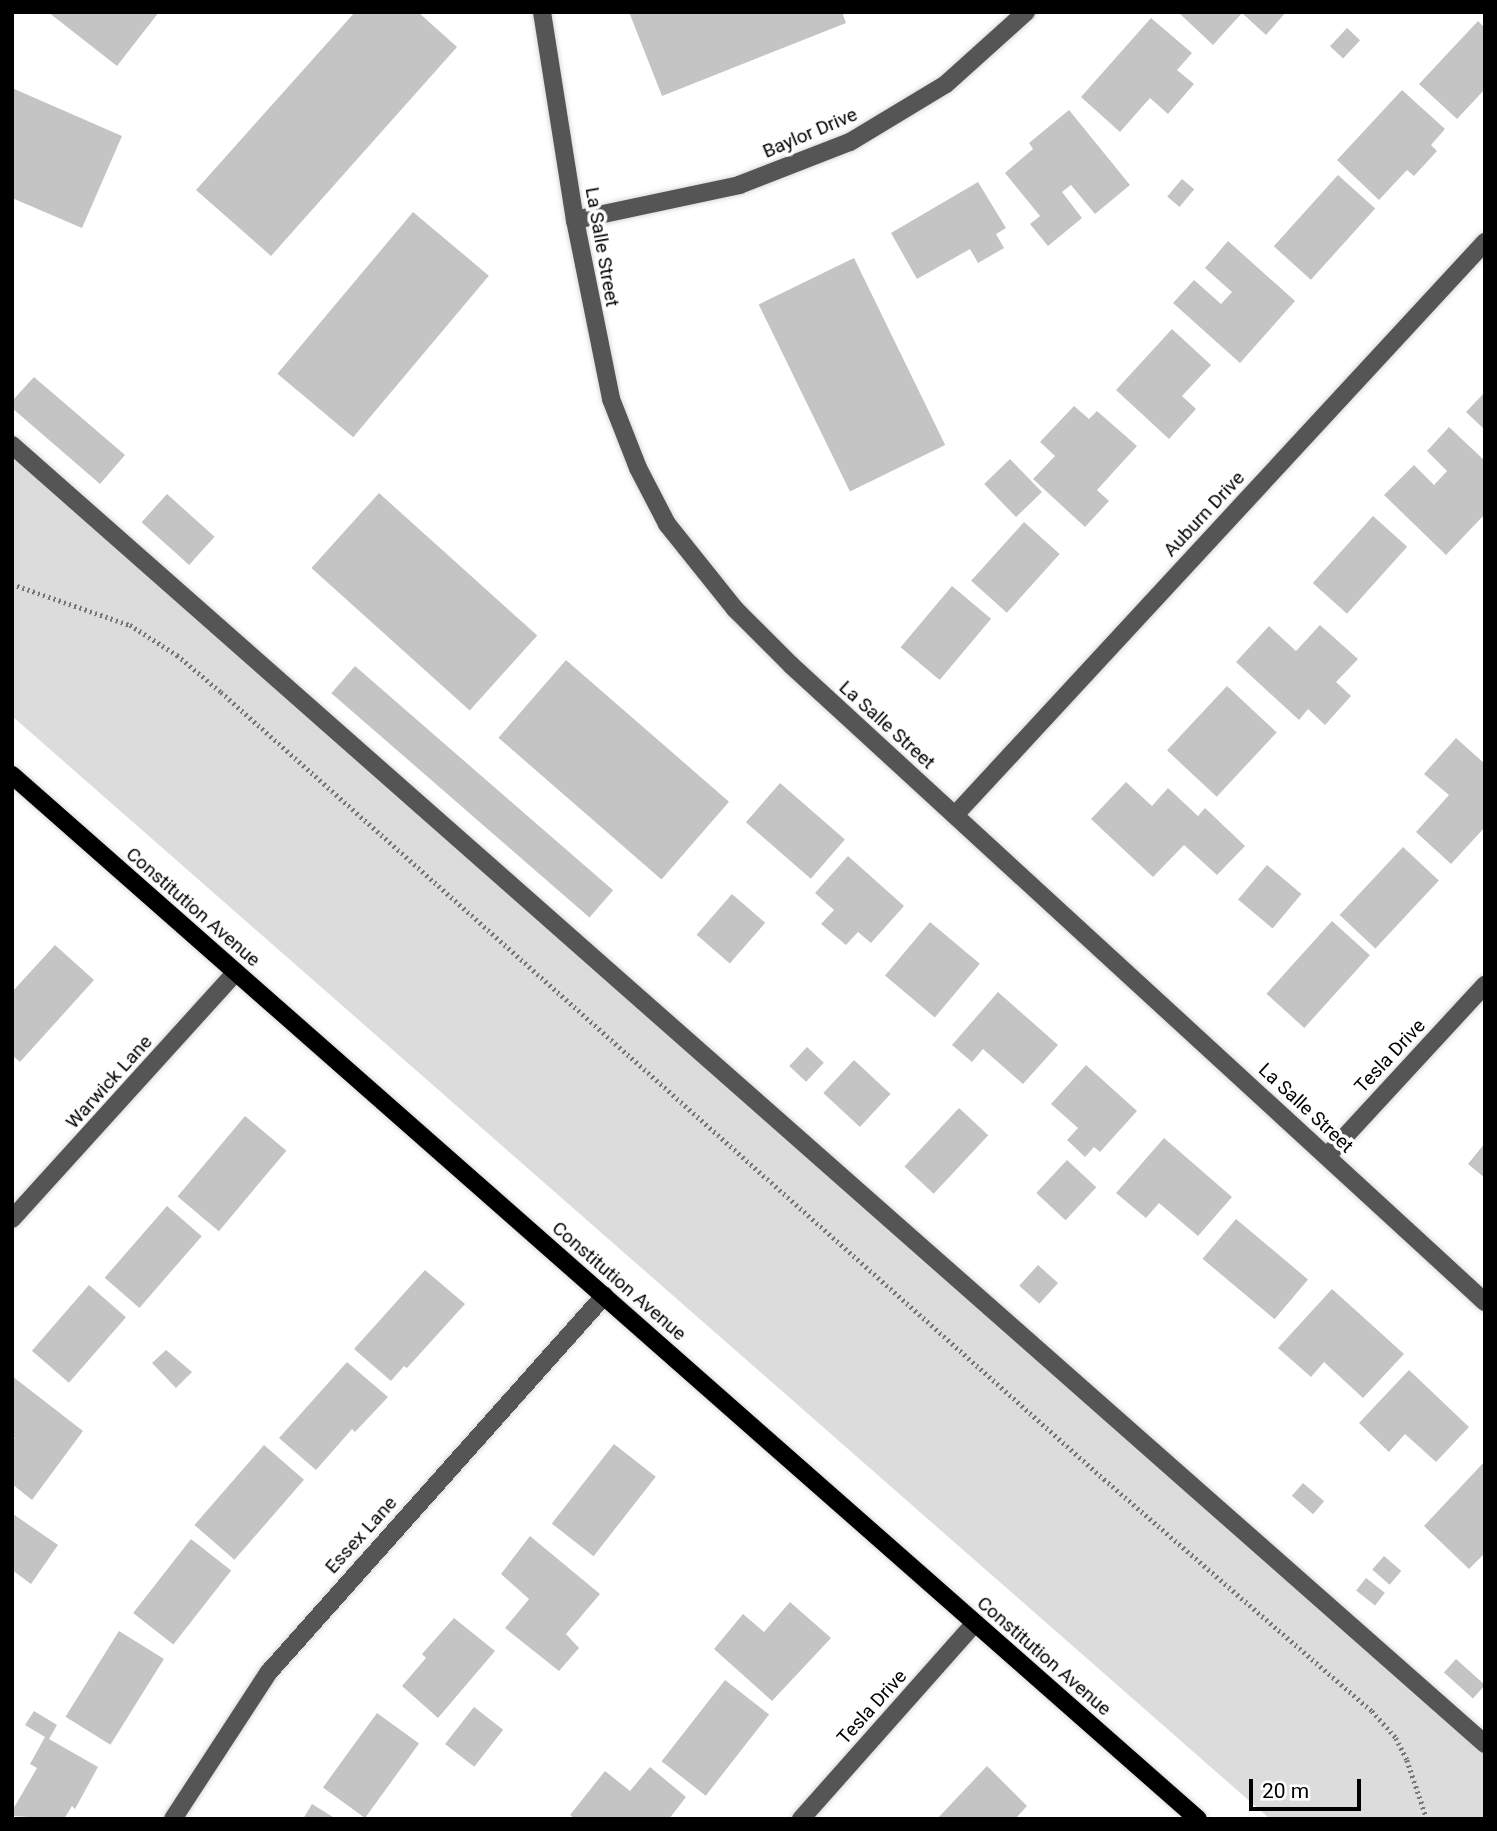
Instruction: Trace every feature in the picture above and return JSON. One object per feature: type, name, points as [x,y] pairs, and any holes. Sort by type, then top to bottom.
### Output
[{"type":"main road","name":"Constitution Avenue","points":[[12,775],[1198,1819]]},
{"type":"street","name":"La Salle Street","points":[[542,12],[575,220],[611,399],[638,468],[667,524],[745,620],[1485,1302]]},
{"type":"street","name":"Baylor Drive","points":[[575,220],[739,185],[850,142],[946,84],[1026,12]]},
{"type":"street","name":"Auburn Drive","points":[[955,815],[1485,242]]},
{"type":"street","points":[[12,445],[1485,1744]]},
{"type":"street","name":"Warwick Lane","points":[[12,1219],[236,972]]},
{"type":"street","name":"Tesla Drive","points":[[1327,1156],[1485,985]]},
{"type":"street","name":"Essex Lane","points":[[173,1819],[269,1672],[604,1296]]},
{"type":"street","name":"Tesla Drive","points":[[801,1819],[975,1623]]},
{"type":"path","points":[[12,584],[130,625],[177,655],[221,692],[1093,1470],[1372,1711],[1396,1738],[1407,1760],[1427,1819]]},
{"type":"shaded area","points":[[12,454],[1485,1753],[1485,1819],[1270,1819],[12,716]]},
{"type":"building","points":[[48,12],[159,12],[117,66]]},
{"type":"building","points":[[355,12],[418,12],[457,47],[271,256],[196,190]]},
{"type":"building","points":[[629,12],[842,12],[846,23],[662,96]]},
{"type":"building","points":[[1178,12],[1286,12],[1266,35],[1242,13],[1213,45]]},
{"type":"building","points":[[1151,18],[1192,53],[1177,70],[1194,84],[1168,114],[1150,98],[1120,132],[1081,97]]},
{"type":"building","points":[[1478,21],[1485,28],[1485,89],[1457,119],[1419,84]]},
{"type":"building","points":[[1347,28],[1360,40],[1343,59],[1330,46]]},
{"type":"building","points":[[12,88],[122,136],[82,228],[12,198]]},
{"type":"building","points":[[1402,90],[1445,129],[1431,145],[1437,151],[1414,176],[1407,170],[1379,200],[1337,160]]},
{"type":"building","points":[[1069,110],[1130,185],[1095,214],[1071,185],[1062,192],[1082,218],[1048,246],[1030,224],[1040,216],[1005,173],[1033,149],[1029,143]]},
{"type":"building","points":[[1338,175],[1375,208],[1311,280],[1274,246]]},
{"type":"building","points":[[1182,179],[1194,189],[1179,207],[1167,197]]},
{"type":"building","points":[[978,182],[1006,228],[996,234],[1004,248],[978,263],[970,249],[917,279],[891,233]]},
{"type":"building","points":[[413,212],[489,276],[353,437],[277,374]]},
{"type":"building","points":[[1228,241],[1295,301],[1240,363],[1173,303],[1194,280],[1221,304],[1232,292],[1205,268]]},
{"type":"building","points":[[854,258],[945,445],[850,491],[759,304]]},
{"type":"building","points":[[1172,329],[1211,365],[1182,396],[1196,409],[1169,439],[1116,390]]},
{"type":"building","points":[[34,377],[125,455],[100,484],[12,408],[12,401]]},
{"type":"building","points":[[1485,392],[1485,430],[1466,412]]},
{"type":"building","points":[[1074,406],[1089,419],[1097,411],[1137,446],[1097,490],[1109,501],[1085,527],[1033,479],[1055,456],[1040,442]]},
{"type":"building","points":[[1449,427],[1485,461],[1485,514],[1446,555],[1384,495],[1414,465],[1434,485],[1447,471],[1427,451]]},
{"type":"building","points":[[1010,459],[1042,492],[1016,517],[984,484]]},
{"type":"building","points":[[379,493],[537,636],[470,711],[311,568]]},
{"type":"building","points":[[167,494],[215,537],[189,565],[142,522]]},
{"type":"building","points":[[1373,516],[1407,547],[1347,614],[1313,583]]},
{"type":"building","points":[[1024,522],[1060,554],[1007,613],[971,581]]},
{"type":"building","points":[[952,586],[991,619],[940,680],[901,647]]},
{"type":"building","points":[[1320,625],[1358,659],[1336,682],[1351,696],[1325,725],[1308,709],[1299,720],[1236,662],[1269,626],[1296,651]]},
{"type":"building","points":[[566,660],[729,802],[661,879],[498,738]]},
{"type":"building","points":[[355,666],[613,890],[589,918],[331,693]]},
{"type":"building","points":[[1227,686],[1277,732],[1217,797],[1167,750]]},
{"type":"building","points":[[1456,738],[1485,764],[1485,827],[1451,864],[1416,832],[1449,795],[1424,774]]},
{"type":"building","points":[[1126,782],[1152,806],[1168,788],[1198,816],[1205,808],[1245,846],[1217,875],[1184,845],[1153,877],[1091,819]]},
{"type":"building","points":[[780,783],[845,839],[811,879],[746,822]]},
{"type":"building","points":[[1403,847],[1439,880],[1375,948],[1340,915]]},
{"type":"building","points":[[848,856],[904,906],[871,943],[858,932],[846,945],[821,924],[834,910],[815,893]]},
{"type":"building","points":[[1267,865],[1301,894],[1273,928],[1238,899]]},
{"type":"building","points":[[732,894],[765,923],[730,964],[697,935]]},
{"type":"building","points":[[1332,921],[1370,955],[1304,1028],[1266,994]]},
{"type":"building","points":[[930,922],[980,964],[935,1017],[885,976]]},
{"type":"building","points":[[55,945],[94,980],[20,1062],[12,1055],[12,992]]},
{"type":"building","points":[[998,992],[1058,1045],[1023,1084],[983,1049],[972,1062],[952,1045]]},
{"type":"building","points":[[807,1047],[824,1063],[806,1082],[789,1066]]},
{"type":"building","points":[[854,1060],[891,1094],[860,1127],[823,1093]]},
{"type":"building","points":[[1086,1065],[1137,1111],[1100,1152],[1094,1147],[1085,1157],[1067,1140],[1078,1128],[1051,1104]]},
{"type":"building","points":[[959,1108],[988,1135],[934,1194],[904,1167]]},
{"type":"building","points":[[245,1116],[286,1151],[219,1231],[178,1196]]},
{"type":"building","points":[[1164,1138],[1232,1197],[1198,1236],[1159,1203],[1146,1218],[1116,1193]]},
{"type":"building","points":[[1485,1143],[1485,1178],[1468,1164]]},
{"type":"building","points":[[1067,1160],[1096,1187],[1066,1220],[1036,1193]]},
{"type":"building","points":[[167,1206],[202,1236],[139,1308],[105,1278]]},
{"type":"building","points":[[1236,1219],[1308,1279],[1275,1319],[1203,1259]]},
{"type":"building","points":[[1038,1265],[1058,1283],[1039,1304],[1019,1286]]},
{"type":"building","points":[[425,1270],[465,1304],[407,1368],[404,1366],[391,1381],[354,1349]]},
{"type":"building","points":[[89,1285],[126,1317],[69,1383],[32,1351]]},
{"type":"building","points":[[1332,1289],[1404,1354],[1363,1398],[1324,1362],[1311,1377],[1278,1348]]},
{"type":"building","points":[[166,1350],[192,1372],[176,1388],[152,1363]]},
{"type":"building","points":[[347,1362],[388,1397],[355,1432],[352,1429],[316,1470],[279,1438]]},
{"type":"building","points":[[1409,1370],[1469,1427],[1436,1462],[1405,1434],[1389,1452],[1359,1423]]},
{"type":"building","points":[[12,1376],[83,1431],[32,1500],[12,1484],[12,1442],[15,1438],[12,1436]]},
{"type":"building","points":[[614,1444],[656,1477],[594,1556],[552,1524]]},
{"type":"building","points":[[264,1445],[304,1480],[234,1560],[194,1525]]},
{"type":"building","points":[[1485,1461],[1485,1553],[1469,1569],[1424,1526]]},
{"type":"building","points":[[1303,1483],[1324,1501],[1313,1514],[1292,1496]]},
{"type":"building","points":[[13,1514],[58,1545],[31,1584],[12,1570]]},
{"type":"building","points":[[530,1536],[600,1594],[566,1634],[579,1648],[559,1671],[505,1628],[529,1599],[501,1574]]},
{"type":"building","points":[[191,1539],[231,1570],[173,1644],[133,1613]]},
{"type":"building","points":[[1384,1556],[1401,1571],[1390,1585],[1372,1570]]},
{"type":"building","points":[[1366,1578],[1385,1593],[1375,1605],[1356,1591]]},
{"type":"building","points":[[790,1602],[831,1638],[772,1701],[714,1649],[743,1614],[764,1632]]},
{"type":"building","points":[[454,1618],[495,1651],[438,1718],[402,1686],[426,1658],[422,1654]]},
{"type":"building","points":[[119,1631],[164,1659],[110,1745],[65,1717]]},
{"type":"building","points":[[1456,1659],[1485,1685],[1473,1698],[1444,1672]]},
{"type":"building","points":[[725,1680],[769,1714],[706,1796],[662,1761]]},
{"type":"building","points":[[474,1707],[503,1730],[474,1767],[445,1744]]},
{"type":"building","points":[[34,1711],[57,1725],[49,1739],[98,1767],[75,1809],[72,1806],[64,1819],[12,1816],[12,1811],[37,1768],[30,1764],[45,1737],[25,1725]]},
{"type":"building","points":[[377,1713],[419,1744],[365,1818],[323,1787]]},
{"type":"building","points":[[987,1766],[1027,1806],[1015,1819],[937,1819]]},
{"type":"building","points":[[650,1767],[686,1797],[669,1819],[575,1819],[570,1815],[605,1771],[630,1791]]},
{"type":"building","points":[[312,1804],[336,1819],[303,1819]]}]
